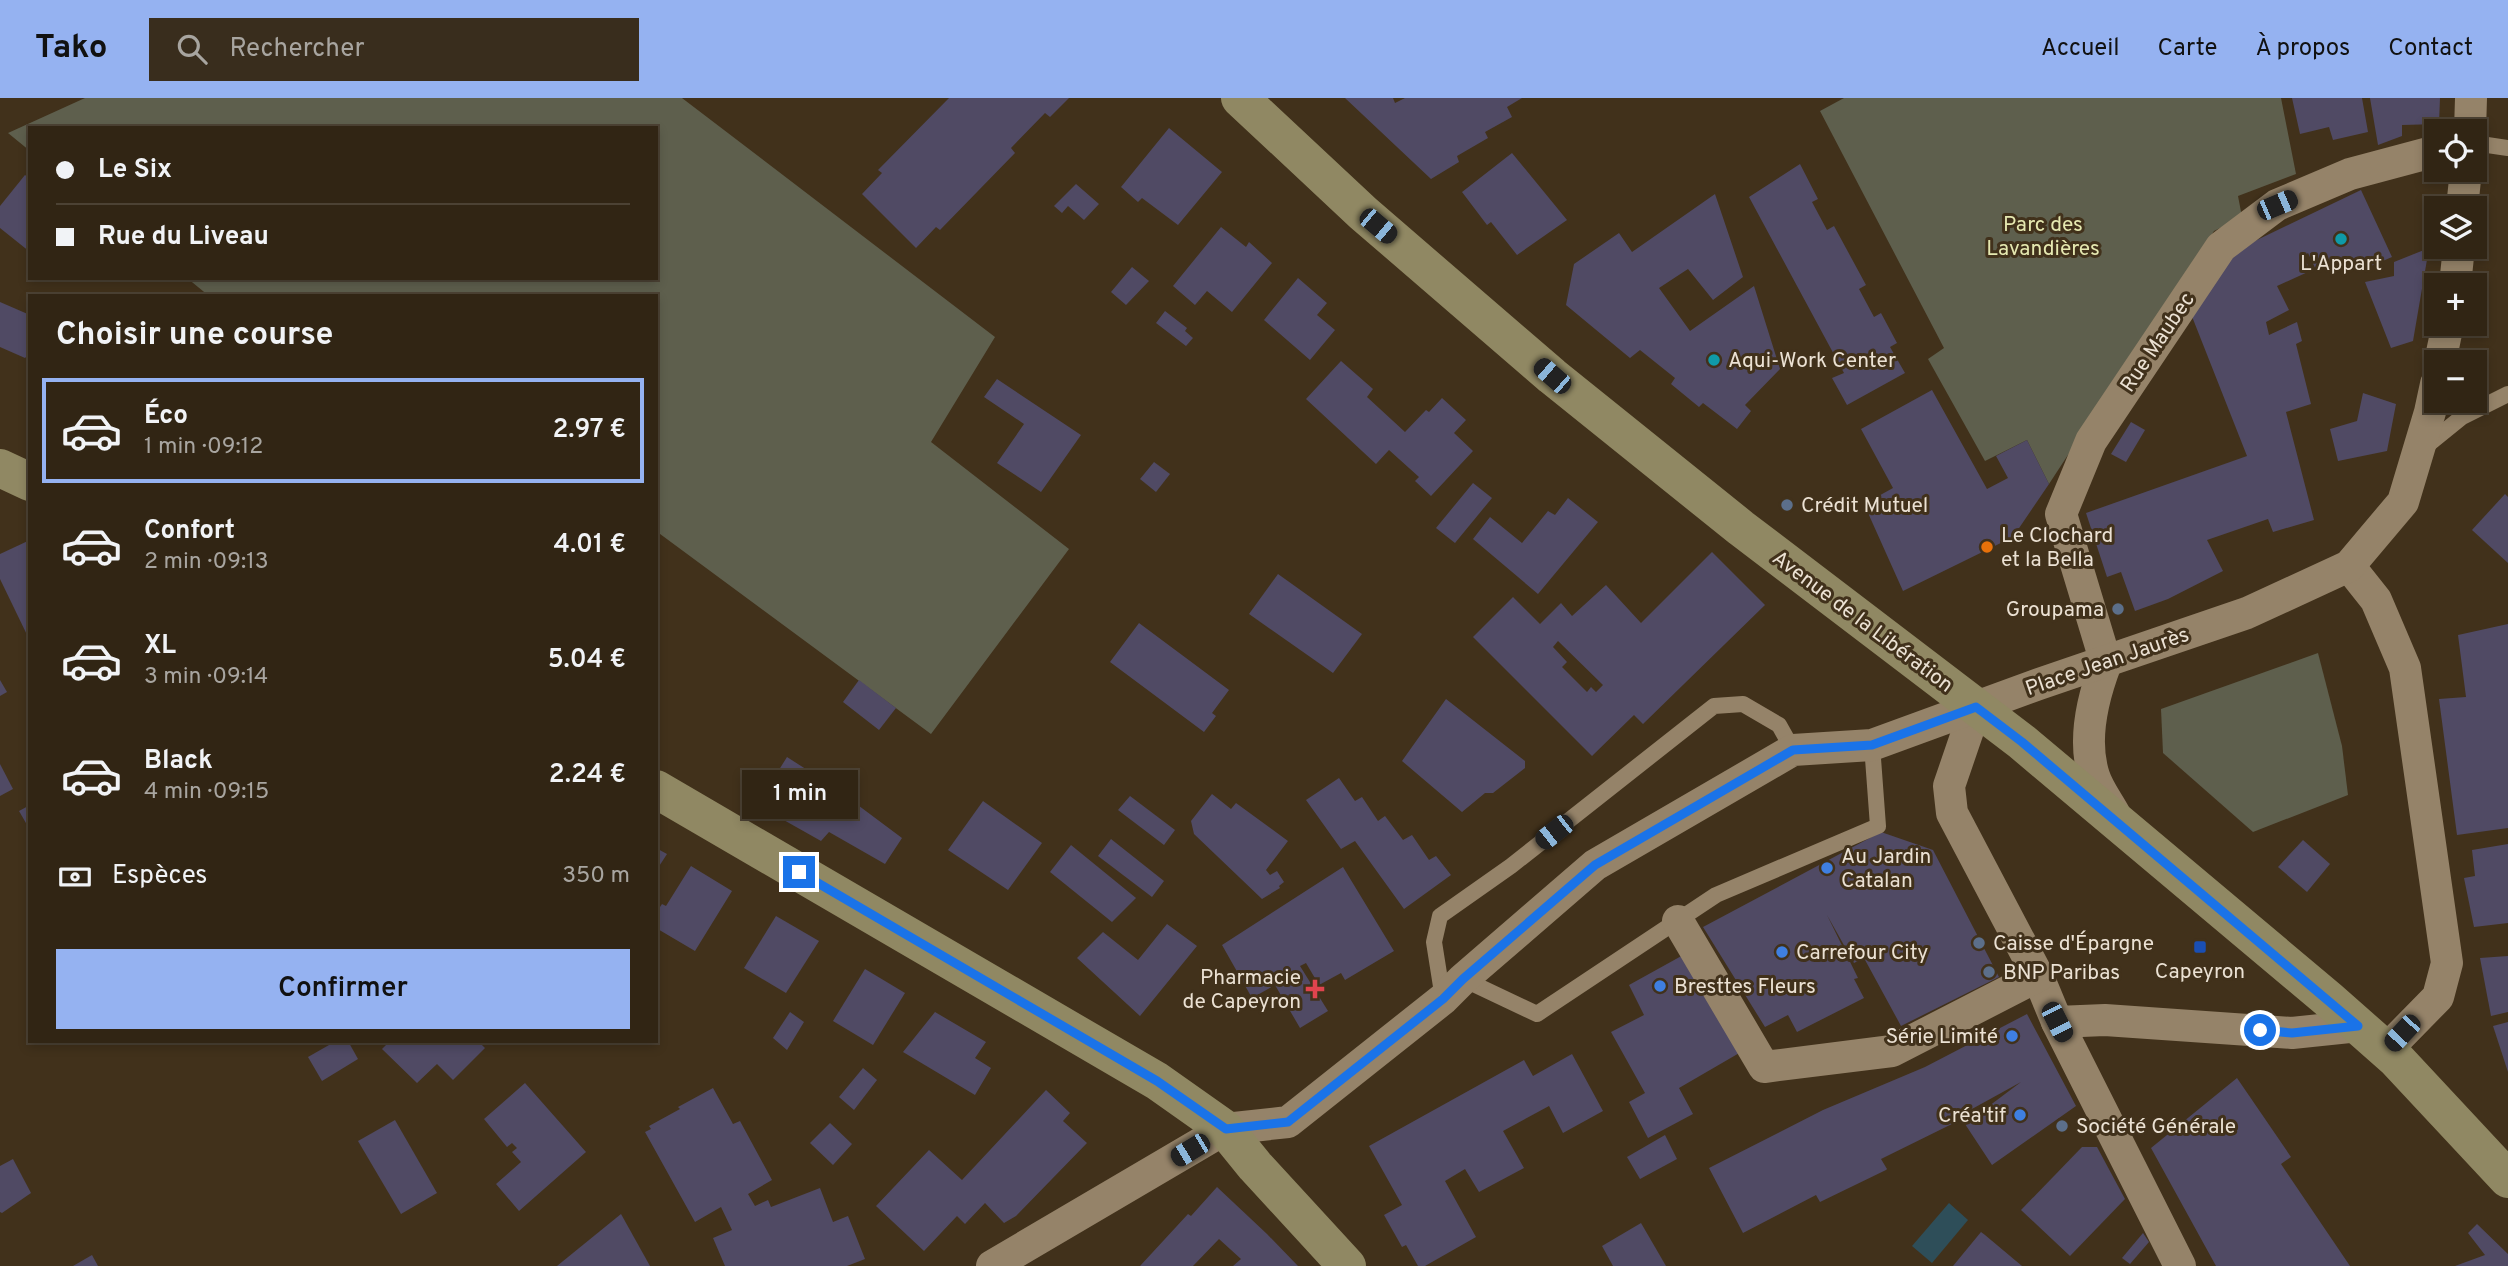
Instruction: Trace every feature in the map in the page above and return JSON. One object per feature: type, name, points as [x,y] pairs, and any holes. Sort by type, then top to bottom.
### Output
[{"type":"main road","name":"Avenue de la Libération","points":[[1240,98],[1363,213],[1552,376],[1741,528],[2022,742],[2372,1038],[2508,1180]]},
{"type":"main road","points":[[0,468],[28,481]]},
{"type":"main road","points":[[658,790],[1157,1081],[1226,1129],[1255,1166],[1347,1266]]},
{"type":"street","points":[[2471,119],[2472,98]]},
{"type":"street","name":"Rue Maubec","points":[[2106,663],[2061,514],[2091,441],[2221,247],[2277,205],[2350,174],[2424,154]]},
{"type":"street","points":[[2057,1022],[2105,1020],[2372,1038],[2438,997],[2447,963],[2405,668],[2376,600],[2348,566],[2403,502],[2430,413]]},
{"type":"street","name":"Place Jean Jaurès","points":[[1793,750],[1872,745],[2246,612],[2348,566]]},
{"type":"street","points":[[2106,663],[2093,705],[2090,752],[2094,776],[2120,824]]},
{"type":"street","points":[[1976,707],[1949,786],[1952,813],[2038,976],[2057,1022],[2180,1266]]},
{"type":"street","points":[[992,1266],[1226,1129],[1288,1122],[1453,989],[1595,865],[1793,750]]},
{"type":"street","points":[[1678,921],[1764,1067],[1892,1051],[2038,976]]},
{"type":"lane","points":[[2487,145],[2508,148]]},
{"type":"lane","points":[[2417,453],[2462,417],[2508,394]]},
{"type":"lane","points":[[1793,750],[1779,725],[1742,704],[1714,706],[1505,871],[1440,916],[1434,942],[1453,989],[1537,1014],[1717,895],[1878,826],[1872,745]]},
{"type":"green space","points":[[85,98],[682,98],[995,337],[931,442],[1069,549],[931,734],[658,532],[658,294],[207,294],[189,280],[658,280],[658,126],[28,126],[28,149],[8,133]]},
{"type":"green space","name":"Parc des Lavandières","points":[[1844,98],[2281,98],[2296,174],[2238,196],[2242,217],[2214,231],[2049,484],[2027,440],[1985,461],[1928,359],[1944,348],[1820,111]]},
{"type":"green space","points":[[2318,653],[2342,746],[2348,795],[2253,832],[2163,753],[2161,709]]},
{"type":"water","points":[[1949,1203],[1968,1220],[1932,1263],[1912,1246]]},
{"type":"building","points":[[949,98],[1069,98],[1050,117],[1045,113],[1011,148],[1015,153],[940,230],[936,227],[916,248],[862,194],[882,173],[878,170]]},
{"type":"building","points":[[1345,98],[1393,98],[1395,103],[1405,98],[1522,98],[1507,107],[1512,117],[1485,132],[1488,138],[1457,156],[1459,162],[1431,179]]},
{"type":"building","points":[[2292,98],[2362,98],[2368,132],[2333,140],[2329,127],[2300,134]]},
{"type":"building","points":[[2370,98],[2440,98],[2439,119],[2424,119],[2424,124],[2402,125],[2402,136],[2378,145]]},
{"type":"building","points":[[1169,128],[1222,172],[1178,225],[1142,198],[1138,202],[1121,187]]},
{"type":"building","points":[[1512,153],[1567,220],[1517,255],[1491,222],[1487,225],[1462,192]]},
{"type":"building","points":[[1800,164],[1818,199],[1812,202],[1827,230],[1834,226],[1866,285],[1859,289],[1874,317],[1881,313],[1897,343],[1890,347],[1905,373],[1847,405],[1832,378],[1844,373],[1749,197]]},
{"type":"building","points":[[25,175],[28,177],[28,250],[0,228],[0,206]]},
{"type":"building","points":[[1076,184],[1099,204],[1084,220],[1068,206],[1062,213],[1054,206]]},
{"type":"building","points":[[2361,190],[2392,257],[2357,272],[2350,256],[2317,272],[2308,253],[2304,256],[2310,271],[2277,286],[2289,310],[2266,322],[2269,335],[2297,322],[2302,341],[2296,344],[2311,404],[2286,412],[2314,520],[2273,532],[2268,519],[2207,540],[2223,571],[2168,599],[2135,611],[2121,572],[2107,577],[2086,513],[2247,456],[2191,314],[2232,252]]},
{"type":"building","points":[[1715,194],[1743,277],[1713,300],[1688,269],[1659,288],[1690,331],[1754,286],[1780,369],[1745,405],[1751,411],[1737,429],[1703,403],[1699,407],[1671,384],[1675,378],[1640,350],[1630,358],[1566,305],[1574,264],[1619,233],[1632,252]]},
{"type":"building","points":[[1221,227],[1246,247],[1249,242],[1272,263],[1232,312],[1207,291],[1195,305],[1173,286]]},
{"type":"building","points":[[2424,250],[2424,259],[2427,259],[2413,341],[2391,348],[2365,282],[2394,276],[2394,262]]},
{"type":"building","points":[[1132,267],[1149,281],[1126,305],[1111,292]]},
{"type":"building","points":[[1298,278],[1327,303],[1317,315],[1335,330],[1310,360],[1264,320]]},
{"type":"building","points":[[0,302],[28,314],[28,355],[25,358],[0,347]]},
{"type":"building","points":[[1165,311],[1187,328],[1185,331],[1193,338],[1186,346],[1156,323]]},
{"type":"building","points":[[1341,361],[1373,389],[1367,397],[1405,432],[1442,398],[1466,420],[1454,433],[1473,451],[1431,496],[1415,481],[1419,477],[1389,450],[1376,464],[1306,399]]},
{"type":"building","points":[[997,379],[1081,435],[1041,492],[997,463],[1024,424],[984,397]]},
{"type":"building","points":[[1932,390],[1987,489],[2008,478],[1996,456],[2027,440],[2049,484],[2013,537],[1903,591],[1864,504],[1893,488],[1861,429]]},
{"type":"building","points":[[2363,393],[2396,404],[2387,451],[2338,461],[2330,429],[2357,421]]},
{"type":"building","points":[[2131,422],[2145,430],[2126,462],[2111,454]]},
{"type":"building","points":[[1154,462],[1170,474],[1156,492],[1140,479]]},
{"type":"building","points":[[1473,483],[1492,498],[1455,543],[1436,528]]},
{"type":"building","points":[[2505,494],[2508,497],[2508,563],[2472,530]]},
{"type":"building","points":[[1568,498],[1598,522],[1538,594],[1473,539],[1490,517],[1522,543],[1548,511],[1555,515]]},
{"type":"building","points":[[28,541],[28,637],[0,579],[0,554]]},
{"type":"building","points":[[1712,552],[1765,605],[1643,724],[1634,715],[1592,756],[1473,637],[1513,597],[1540,624],[1561,603],[1572,616],[1606,585],[1641,623]],"holes":[[[1558,641],[1603,685],[1596,692],[1591,687],[1587,692],[1562,667],[1567,662],[1553,647]]]},
{"type":"building","points":[[1278,574],[1362,634],[1333,673],[1249,614]]},
{"type":"building","points":[[1139,623],[1229,690],[1212,713],[1216,716],[1204,732],[1110,662]]},
{"type":"building","points":[[2508,624],[2508,828],[2457,835],[2439,699],[2466,697],[2458,635]]},
{"type":"building","points":[[0,680],[7,692],[0,696]]},
{"type":"building","points":[[859,680],[896,708],[879,730],[843,702]]},
{"type":"building","points":[[1446,699],[1525,761],[1525,768],[1493,793],[1485,793],[1462,812],[1402,761]]},
{"type":"building","points":[[787,757],[812,773],[808,781],[823,789],[827,782],[902,838],[885,864],[829,832],[821,841],[757,805]]},
{"type":"building","points":[[0,764],[13,789],[0,796]]},
{"type":"building","points":[[1339,778],[1355,801],[1362,797],[1378,821],[1385,816],[1403,840],[1412,835],[1429,860],[1436,856],[1451,875],[1404,909],[1355,841],[1341,849],[1306,800]]},
{"type":"building","points":[[1212,794],[1231,809],[1236,803],[1288,841],[1266,870],[1270,875],[1277,871],[1284,882],[1280,888],[1262,899],[1194,834],[1191,821]]},
{"type":"building","points":[[1130,796],[1175,830],[1164,845],[1118,810]]},
{"type":"building","points":[[983,801],[1042,843],[1008,890],[948,850]]},
{"type":"building","points":[[28,806],[28,827],[19,811]]},
{"type":"building","points":[[1881,832],[1933,850],[1999,977],[1901,1026],[1864,958],[1854,963],[1827,915],[1858,978],[1854,979],[1864,998],[1797,1032],[1788,1015],[1765,1027],[1703,927]]},
{"type":"building","points":[[1111,839],[1164,881],[1152,897],[1098,856]]},
{"type":"building","points":[[2303,840],[2330,864],[2307,892],[2278,867]]},
{"type":"building","points":[[2508,844],[2508,923],[2474,927],[2464,878],[2475,876],[2472,850]]},
{"type":"building","points":[[1071,845],[1136,898],[1112,922],[1050,872]]},
{"type":"building","points":[[658,849],[667,854],[658,868]]},
{"type":"building","points":[[691,866],[732,891],[695,951],[658,929],[658,910],[662,904],[666,906]]},
{"type":"building","points":[[1343,867],[1394,951],[1345,980],[1341,973],[1319,985],[1306,963],[1300,966],[1328,1011],[1300,1028],[1275,985],[1252,998],[1222,945]]},
{"type":"building","points":[[776,916],[819,941],[786,993],[744,968]]},
{"type":"building","points":[[1167,924],[1197,946],[1140,1016],[1077,958],[1103,932],[1138,960]]},
{"type":"building","points":[[1685,954],[1741,1052],[1679,1088],[1693,1114],[1648,1138],[1629,1102],[1645,1093],[1611,1032],[1644,1015],[1629,985]]},
{"type":"building","points":[[2508,956],[2508,1012],[2491,1016],[2480,958]]},
{"type":"building","points":[[865,969],[905,993],[873,1045],[833,1021]]},
{"type":"building","points":[[790,1012],[804,1022],[787,1050],[773,1038]]},
{"type":"building","points":[[935,1012],[986,1042],[975,1058],[991,1068],[975,1095],[903,1052]]},
{"type":"building","points":[[2027,1014],[2076,1106],[1992,1165],[1965,1124],[2021,1082],[1952,1120],[1954,1123],[1881,1159],[1886,1170],[1820,1202],[1816,1195],[1743,1233],[1709,1168],[1823,1110],[1925,1067]]},
{"type":"building","points":[[2508,1022],[2508,1072],[2493,1026]]},
{"type":"building","points":[[332,1043],[349,1043],[358,1059],[322,1081],[308,1057]]},
{"type":"building","points":[[388,1043],[480,1043],[485,1048],[453,1080],[437,1064],[417,1083],[382,1049]]},
{"type":"building","points":[[1572,1054],[1603,1111],[1563,1133],[1549,1106],[1503,1131],[1524,1168],[1479,1192],[1465,1169],[1445,1181],[1476,1237],[1425,1266],[1418,1266],[1406,1245],[1402,1247],[1384,1215],[1402,1205],[1369,1146],[1524,1060],[1533,1076]]},
{"type":"building","points":[[863,1068],[877,1080],[854,1110],[839,1097]]},
{"type":"building","points":[[2237,1078],[2291,1157],[2281,1164],[2350,1266],[2216,1266],[2151,1148]]},
{"type":"building","points":[[525,1083],[586,1152],[519,1211],[496,1184],[521,1162],[512,1152],[517,1148],[512,1143],[507,1147],[484,1119]]},
{"type":"building","points":[[713,1088],[733,1124],[740,1121],[772,1180],[748,1194],[755,1206],[768,1200],[771,1207],[820,1188],[833,1222],[848,1216],[865,1259],[847,1266],[725,1266],[713,1238],[732,1230],[721,1207],[695,1222],[645,1132],[651,1129],[649,1126],[680,1109],[678,1107]]},
{"type":"building","points":[[1046,1090],[1070,1113],[1063,1121],[1087,1143],[1016,1216],[1004,1223],[985,1203],[965,1224],[957,1216],[924,1251],[876,1206],[929,1150],[962,1180]]},
{"type":"building","points":[[395,1120],[437,1193],[401,1214],[358,1141]]},
{"type":"building","points":[[830,1123],[852,1144],[833,1165],[810,1143]]},
{"type":"building","points":[[1665,1135],[1677,1159],[1640,1179],[1627,1157]]},
{"type":"building","points":[[2082,1147],[2097,1147],[2125,1199],[2070,1256],[2021,1210]]},
{"type":"building","points":[[13,1159],[31,1193],[2,1213],[0,1166]]},
{"type":"building","points":[[1217,1187],[1298,1266],[1233,1266],[1241,1259],[1219,1239],[1193,1266],[1140,1266]]},
{"type":"building","points":[[621,1214],[650,1266],[557,1266]]},
{"type":"building","points":[[1641,1223],[1666,1266],[1613,1266],[1602,1246]]},
{"type":"building","points":[[2477,1224],[2508,1254],[2508,1266],[2455,1266],[2485,1255],[2468,1233]]},
{"type":"building","points":[[1981,1232],[1985,1235],[2022,1266],[1953,1266]]},
{"type":"building","points":[[2143,1233],[2149,1242],[2130,1264],[2122,1258]]},
{"type":"building","points":[[92,1255],[98,1266],[73,1266]]},
{"type":"place","name":"L'Appart","points":[[2341,239]]},
{"type":"place","name":"Aqui-Work Center","points":[[1714,360]]},
{"type":"place","name":"Crédit Mutuel","points":[[1787,505]]},
{"type":"place","name":"Le Clochard et la Bella","points":[[1987,547]]},
{"type":"place","name":"Groupama","points":[[2118,609]]},
{"type":"place","name":"Au Jardin Catalan","points":[[1827,868]]},
{"type":"place","name":"Caisse d'Épargne","points":[[1979,943]]},
{"type":"place","name":"Capeyron","points":[[2200,947]]},
{"type":"place","name":"Carrefour City","points":[[1782,952]]},
{"type":"place","name":"BNP Paribas","points":[[1989,972]]},
{"type":"place","name":"Bresttes Fleurs","points":[[1660,986]]},
{"type":"place","name":"Pharmacie de Capeyron","points":[[1315,989]]},
{"type":"place","name":"Série Limité","points":[[2012,1036]]},
{"type":"place","name":"Créa'tif","points":[[2020,1115]]},
{"type":"place","name":"Société Générale","points":[[2062,1126]]},
{"type":"route","points":[[799,872],[1157,1081],[1226,1129],[1288,1122],[1443,999],[1595,865],[1793,750],[1872,745],[1976,707],[2022,742],[2358,1026],[2292,1033],[2260,1030]]}]
